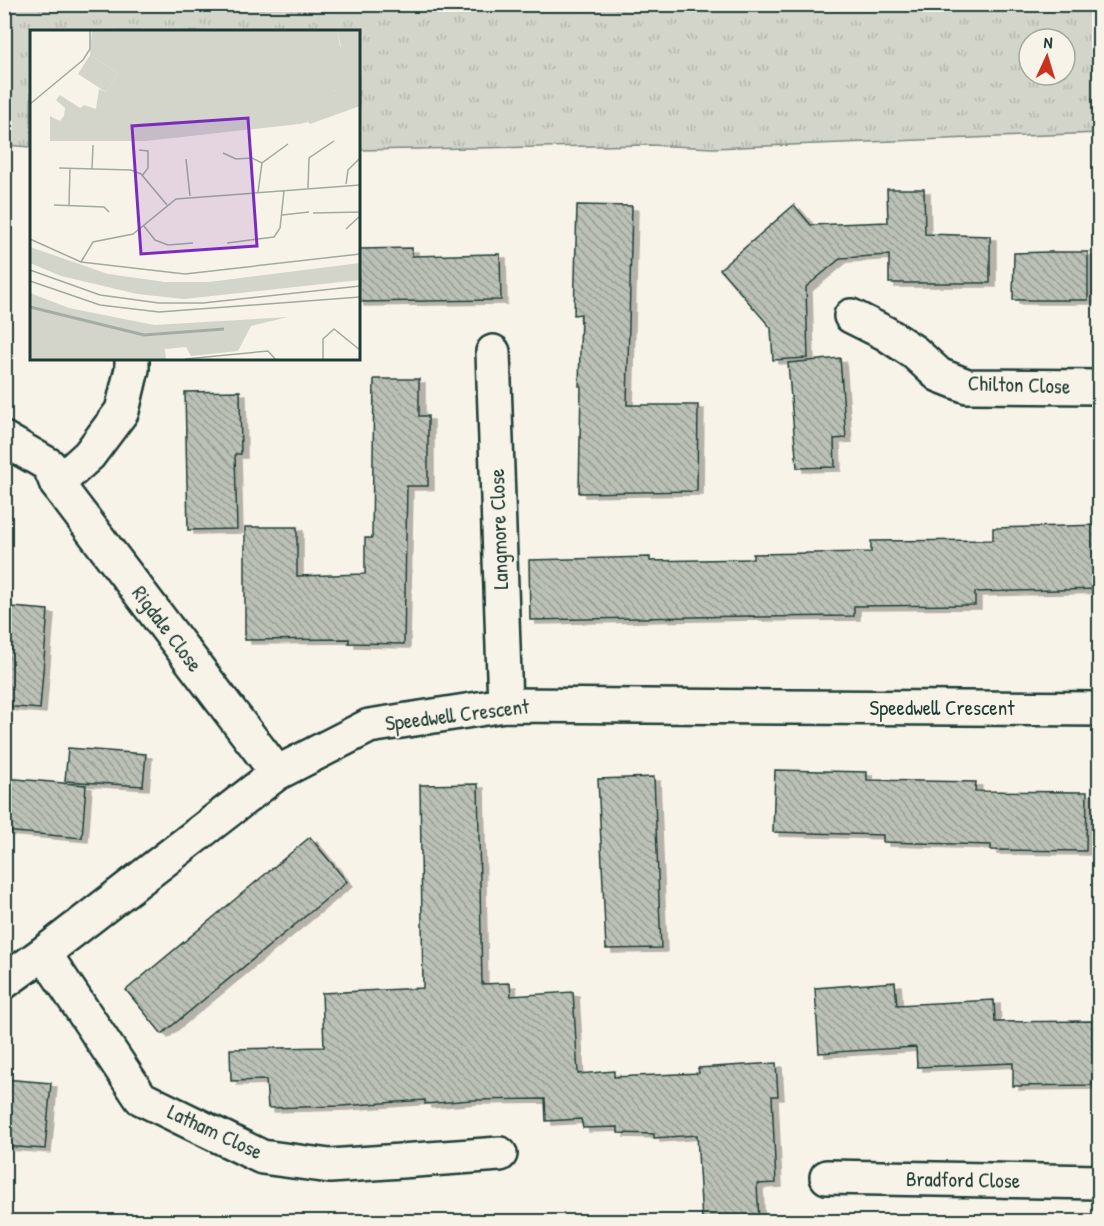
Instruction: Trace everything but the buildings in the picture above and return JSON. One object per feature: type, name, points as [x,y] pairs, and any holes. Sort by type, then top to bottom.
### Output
[{"type":"street","name":"Chilton Close","points":[[851,316],[885,333],[914,352],[939,375],[968,386],[1100,387]]},
{"type":"street","name":"Langmore Close","points":[[492,352],[506,705]]},
{"type":"street","points":[[57,484],[89,454],[122,411],[132,360]]},
{"type":"street","name":"Rigdale Close","points":[[4,439],[49,465],[57,484],[277,773]]},
{"type":"street","name":"Speedwell Crescent","points":[[4,982],[277,773],[369,726],[506,705],[1100,709]]},
{"type":"street","name":"Latham Close","points":[[44,953],[141,1098],[262,1157],[330,1166],[500,1154]]},
{"type":"street","name":"Bradford Close","points":[[827,1177],[1100,1182]]},
{"type":"green space","points":[[4,5],[1099,5],[1099,133],[713,148],[650,145],[360,150],[360,30],[30,30],[30,147],[5,145]]}]
